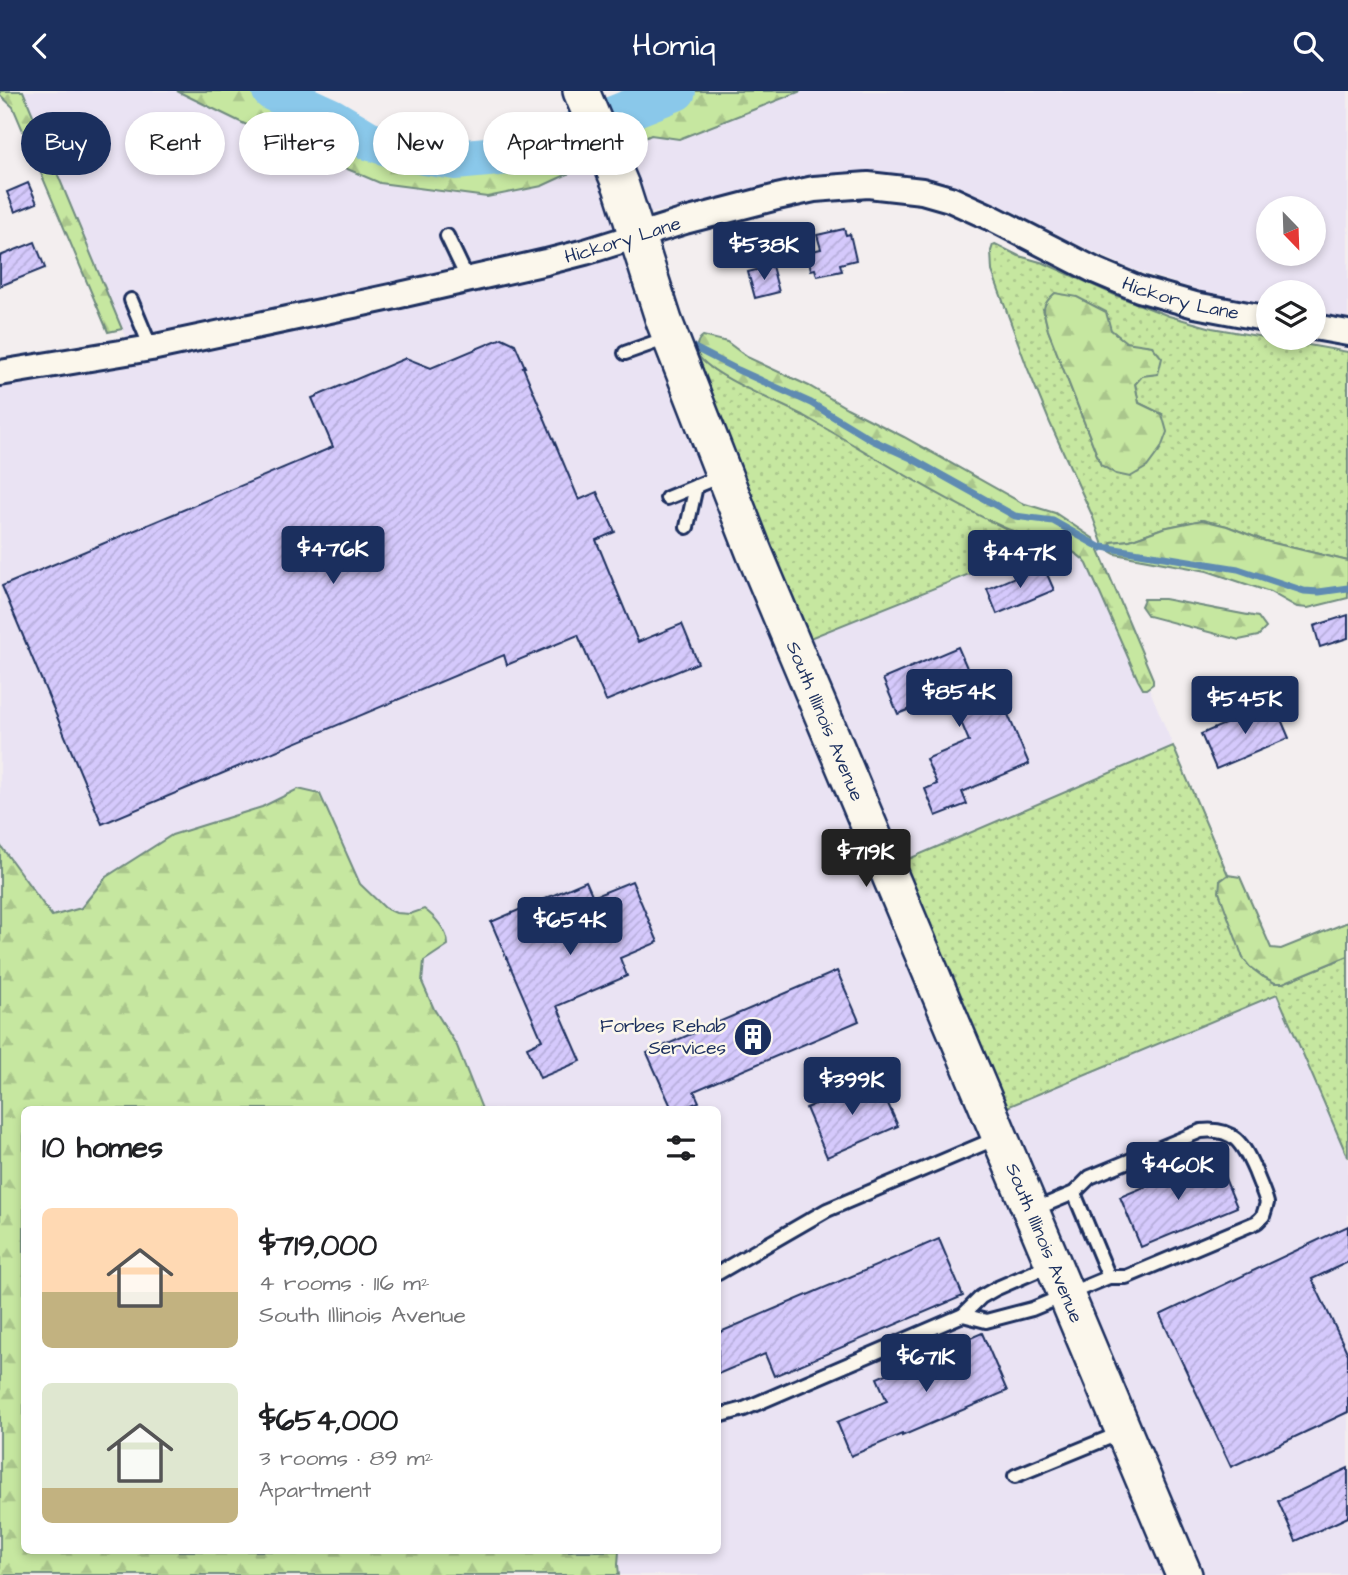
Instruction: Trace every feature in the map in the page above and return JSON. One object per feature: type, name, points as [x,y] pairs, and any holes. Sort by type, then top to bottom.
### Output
[{"type":"main road","name":"South Illinois Avenue","points":[[581,91],[617,175],[637,235],[670,337],[710,481],[1000,1136],[1179,1571]]},
{"type":"street","name":"Hickory Lane","points":[[0,373],[151,348],[468,280],[585,252],[764,200],[814,190],[868,185],[922,191],[950,199],[1118,281],[1195,305],[1256,317]]},
{"type":"street","points":[[1326,329],[1348,333]]},
{"type":"lane","points":[[447,236],[468,280]]},
{"type":"lane","points":[[131,300],[151,348]]},
{"type":"lane","points":[[625,353],[670,337]]},
{"type":"lane","points":[[667,498],[710,481]]},
{"type":"lane","points":[[687,527],[710,481]]},
{"type":"lane","points":[[721,1415],[744,1409],[962,1315],[981,1297],[995,1289],[1060,1279],[1126,1277],[1257,1222],[1263,1216],[1267,1203],[1245,1147],[1235,1138],[1211,1130],[1201,1131],[1090,1177],[1074,1193],[1031,1211]]},
{"type":"lane","points":[[721,1271],[827,1210],[1000,1136]]},
{"type":"lane","points":[[1074,1193],[1109,1277]]},
{"type":"lane","points":[[962,1315],[986,1321],[1032,1309],[1060,1279]]},
{"type":"lane","points":[[1015,1476],[1123,1431]]},
{"type":"shaded area","points":[[23,91],[177,91],[220,112],[125,112],[125,175],[225,175],[225,114],[239,121],[239,175],[359,174],[380,183],[438,175],[469,175],[469,171],[483,169],[483,175],[648,175],[648,136],[679,139],[801,91],[1348,91],[1348,323],[1326,319],[1326,280],[1256,280],[1256,305],[1225,299],[1129,268],[1010,210],[952,187],[928,181],[875,173],[799,180],[644,215],[683,337],[805,640],[1049,542],[1082,556],[1087,564],[1138,680],[1146,689],[1149,688],[1173,746],[898,864],[1000,1110],[1277,994],[1348,1158],[1348,1575],[619,1575],[619,1554],[721,1554],[721,1106],[481,1106],[457,1046],[434,1009],[422,982],[424,961],[448,946],[410,914],[396,913],[385,908],[360,884],[320,794],[297,789],[262,807],[221,820],[106,877],[81,908],[52,916],[0,845],[0,384],[128,341],[58,175],[111,175],[111,112],[32,112]]},
{"type":"green space","points":[[0,91],[23,91],[32,112],[21,112],[21,126],[13,107],[0,95]]},
{"type":"green space","points":[[177,91],[272,91],[318,112],[239,112],[239,121],[225,112]]},
{"type":"green space","points":[[625,91],[801,91],[679,139],[648,136],[648,112],[603,112],[600,104],[622,95]]},
{"type":"green space","points":[[359,135],[373,142],[373,175],[469,175],[469,159],[483,157],[483,175],[566,175],[542,186],[487,197],[380,183],[359,174]]},
{"type":"green space","points":[[42,175],[58,175],[122,329],[108,332]]},
{"type":"green space","points":[[995,244],[1169,316],[1212,328],[1256,336],[1256,350],[1326,348],[1348,352],[1348,561],[1265,541],[1227,526],[1202,520],[1163,528],[1130,540],[1112,542],[1108,549],[1104,548],[1027,367],[992,271],[991,251]],"holes":[[[1043,309],[1111,330],[1126,343],[1152,346],[1142,376],[1135,384],[1139,403],[1162,414],[1101,465],[1048,330]]]},
{"type":"green space","points":[[1055,293],[1077,297],[1106,312],[1111,330],[1126,342],[1152,346],[1162,358],[1158,374],[1142,376],[1135,384],[1139,403],[1162,414],[1167,432],[1161,448],[1147,467],[1130,477],[1116,474],[1101,465],[1048,330],[1045,306]]},
{"type":"green space","points":[[703,336],[727,342],[747,357],[809,386],[1022,503],[1055,513],[1094,539],[1153,684],[1143,689],[1087,564],[1081,557],[1061,546],[1014,532],[979,516],[804,416],[717,372],[698,355],[697,344]]},
{"type":"green space","points":[[697,346],[699,356],[726,377],[801,414],[1008,529],[1049,542],[805,640],[688,350]]},
{"type":"green space","points":[[1202,520],[1227,526],[1265,541],[1348,561],[1348,598],[1308,608],[1297,607],[1270,592],[1207,571],[1115,554],[1108,550],[1112,542],[1130,540],[1163,528]]},
{"type":"green space","points":[[1144,599],[1164,599],[1258,617],[1266,628],[1258,636],[1239,640],[1148,616],[1141,606]]},
{"type":"green space","points":[[1173,746],[1228,875],[1220,881],[1243,958],[1262,976],[1275,983],[1283,983],[1348,956],[1348,1158],[1277,994],[1000,1110],[897,864]]},
{"type":"green space","points":[[298,789],[320,794],[360,884],[385,908],[396,913],[410,914],[424,909],[436,920],[448,945],[424,961],[422,982],[434,1009],[457,1046],[481,1106],[21,1106],[21,1554],[619,1554],[619,1575],[0,1575],[0,845],[52,916],[81,908],[106,877],[172,835],[262,807]]},
{"type":"green space","points":[[1228,875],[1240,877],[1271,948],[1281,949],[1348,922],[1348,956],[1283,983],[1275,983],[1262,976],[1243,958],[1219,892],[1220,881]]},
{"type":"building","points":[[28,183],[37,203],[15,212],[7,192]]},
{"type":"building","points":[[844,229],[846,235],[850,234],[856,260],[840,264],[842,271],[817,276],[815,269],[811,270],[807,252],[821,249],[817,235]]},
{"type":"building","points":[[35,242],[45,268],[0,286],[0,256]]},
{"type":"building","points":[[772,266],[779,292],[755,298],[748,272]]},
{"type":"building","points":[[502,338],[515,344],[579,500],[597,492],[615,532],[596,540],[638,642],[682,624],[698,663],[606,701],[578,635],[507,665],[504,655],[102,824],[2,586],[333,447],[312,398],[406,358],[431,368]]},
{"type":"building","points":[[1043,565],[1054,590],[997,614],[987,589]]},
{"type":"building","points":[[1348,615],[1348,638],[1320,647],[1314,626]]},
{"type":"building","points":[[958,647],[986,712],[1004,705],[1029,764],[962,792],[967,804],[936,816],[925,789],[937,784],[926,759],[969,741],[950,695],[916,710],[915,707],[898,714],[883,679]]},
{"type":"building","points":[[1274,703],[1289,738],[1216,769],[1201,734]]},
{"type":"building","points":[[586,881],[593,897],[632,881],[658,942],[620,958],[627,976],[557,1006],[581,1061],[540,1078],[527,1047],[542,1040],[491,922]]},
{"type":"building","name":"Forbes Rehab Services","points":[[837,971],[859,1021],[694,1091],[699,1102],[689,1106],[671,1106],[647,1053]]},
{"type":"building","points":[[876,1077],[898,1126],[827,1157],[806,1108]]},
{"type":"building","points":[[1216,1157],[1237,1207],[1141,1247],[1120,1197]]},
{"type":"building","points":[[1348,1226],[1348,1262],[1312,1279],[1348,1354],[1348,1412],[1231,1467],[1160,1315]]},
{"type":"building","points":[[939,1239],[963,1296],[774,1376],[765,1354],[721,1373],[721,1332]]},
{"type":"building","points":[[982,1333],[1007,1391],[851,1456],[837,1422],[887,1401],[877,1378]]},
{"type":"building","points":[[1348,1468],[1348,1517],[1296,1541],[1278,1501]]},
{"type":"waterway","points":[[272,91],[331,118],[368,140],[406,152],[455,160],[509,155],[676,91]]},
{"type":"waterway","points":[[691,346],[811,403],[872,440],[909,457],[1015,516],[1053,521],[1101,548]]},
{"type":"waterway","points":[[1103,547],[1238,569],[1304,591],[1348,588]]},
{"type":"place","name":"Forbes Rehab Services","points":[[753,1037]]}]
